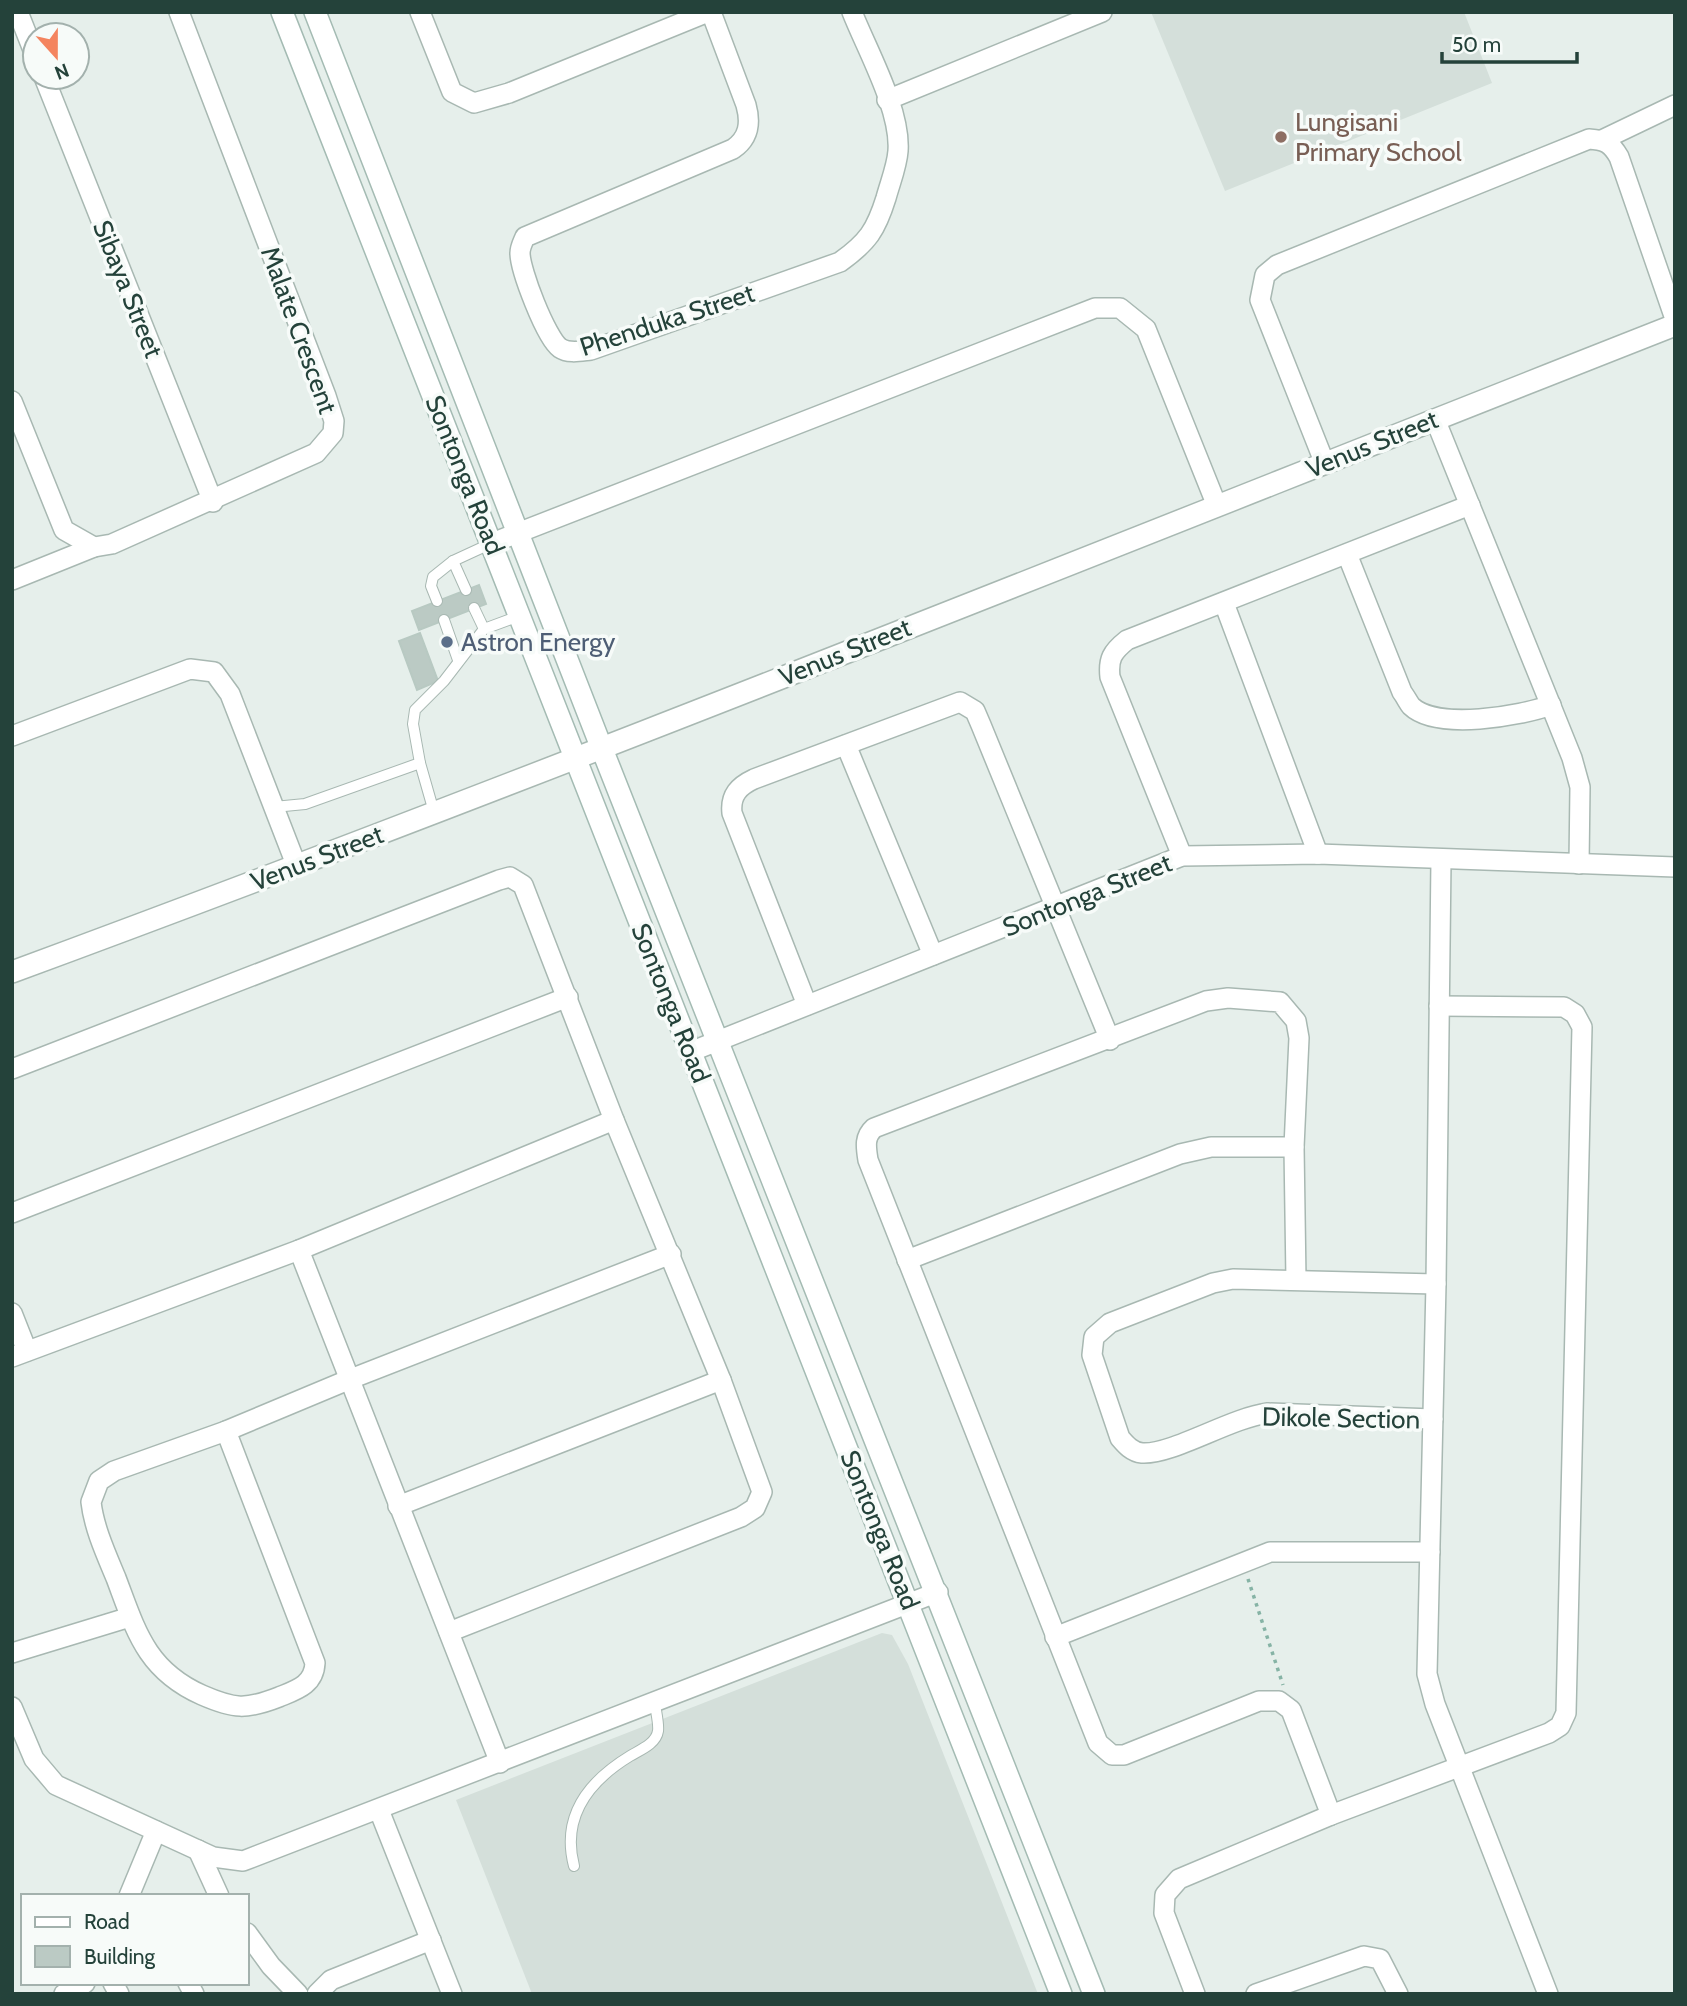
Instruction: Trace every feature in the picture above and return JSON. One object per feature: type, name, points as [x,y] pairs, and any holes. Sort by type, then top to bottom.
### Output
[{"type":"main road","name":"Sontonga Road","points":[[282,12],[492,543],[573,760],[909,1603],[1061,1994]]},
{"type":"main road","name":"Sontonga Road","points":[[315,12],[602,749],[938,1592],[1094,1994]]},
{"type":"main road","name":"Venus Street","points":[[12,972],[298,867],[602,749],[1675,324]]},
{"type":"street","name":"Malate Crescent","points":[[12,580],[94,547],[112,544],[213,502],[316,453],[333,433],[334,421],[179,12]]},
{"type":"street","points":[[421,12],[452,92],[474,103],[509,93],[709,12]]},
{"type":"street","name":"Phenduka Street","points":[[709,12],[749,116],[746,136],[733,149],[525,237],[520,250],[522,267],[551,337],[560,348],[572,352],[592,350],[840,262],[863,246],[878,224],[898,152],[897,132],[887,100],[852,12]]},
{"type":"street","points":[[887,100],[1102,12]]},
{"type":"street","name":"Sibaya Street","points":[[50,91],[213,502]]},
{"type":"street","points":[[1602,140],[1675,105]]},
{"type":"street","points":[[1325,464],[1260,300],[1265,275],[1277,265],[1589,139],[1602,140],[1612,145],[1619,158],[1675,319]]},
{"type":"street","points":[[492,543],[1095,308],[1120,308],[1146,328],[1217,506]]},
{"type":"street","points":[[12,401],[64,530],[94,547]]},
{"type":"street","points":[[1435,419],[1551,705],[1580,787],[1579,864]]},
{"type":"street","points":[[1182,856],[1110,677],[1109,662],[1114,651],[1127,640],[1469,505]]},
{"type":"street","points":[[1347,554],[1402,692],[1412,707],[1440,717],[1498,718],[1524,715],[1551,705]]},
{"type":"street","points":[[1224,603],[1318,855]]},
{"type":"street","points":[[12,736],[190,668],[214,672],[230,694],[298,867]]},
{"type":"street","points":[[807,1005],[731,804],[742,785],[948,705],[968,704],[982,724],[1110,1040]]},
{"type":"street","points":[[846,745],[933,955]]},
{"type":"street","name":"Sontonga Street","points":[[690,1052],[1182,856],[1318,855],[1675,867]]},
{"type":"street","points":[[1441,860],[1437,1283],[1427,1674],[1435,1704],[1548,1994]]},
{"type":"street","points":[[12,1069],[510,877],[517,878],[530,897],[614,1120],[721,1380],[761,1485],[761,1499],[755,1508],[728,1522],[449,1632]]},
{"type":"street","points":[[12,1213],[568,997]]},
{"type":"street","points":[[1296,1280],[1294,1147],[1299,1038],[1296,1021],[1280,1002],[1228,998],[1206,1001],[1110,1040],[874,1128],[868,1133],[865,1145],[868,1160],[1093,1734],[1112,1755],[1125,1755],[1259,1701],[1279,1701],[1291,1710],[1331,1815]]},
{"type":"street","points":[[1195,1994],[1164,1913],[1164,1900],[1168,1889],[1189,1874],[1331,1815],[1556,1730],[1564,1719],[1568,1706],[1584,1036],[1578,1019],[1564,1007],[1439,1006]]},
{"type":"street","points":[[12,1313],[20,1354],[299,1250],[614,1120]]},
{"type":"street","points":[[907,1259],[1180,1154],[1211,1147],[1294,1147]]},
{"type":"street","points":[[299,1250],[500,1763]]},
{"type":"street","points":[[226,1431],[313,1652],[312,1675],[296,1690],[261,1704],[228,1706],[178,1684],[166,1675],[145,1647],[130,1617],[92,1511],[94,1488],[105,1476],[121,1468],[226,1431],[348,1380],[671,1254]]},
{"type":"street","name":"Dikole Section","points":[[1433,1419],[1268,1413],[1236,1420],[1153,1452],[1142,1453],[1127,1447],[1120,1438],[1092,1355],[1094,1338],[1110,1323],[1223,1280],[1437,1283]]},
{"type":"street","points":[[398,1506],[721,1380]]},
{"type":"street","points":[[1055,1636],[1242,1561],[1283,1550],[1430,1552]]},
{"type":"street","points":[[12,1707],[34,1759],[47,1778],[65,1790],[223,1860],[254,1859],[938,1592]]},
{"type":"street","points":[[12,1653],[130,1617]]},
{"type":"street","points":[[379,1810],[452,1994]]},
{"type":"street","points":[[134,1892],[156,1831]]},
{"type":"street","points":[[198,1850],[218,1894]]},
{"type":"street","points":[[248,1934],[271,1966],[298,1994]]},
{"type":"street","points":[[317,1994],[331,1980],[430,1940]]},
{"type":"street","points":[[1256,1994],[1364,1956],[1380,1959],[1398,1994]]},
{"type":"street","points":[[64,1994],[81,1985]]},
{"type":"lane","points":[[437,601],[431,581],[453,561],[492,543]]},
{"type":"lane","points":[[453,561],[466,590]]},
{"type":"lane","points":[[474,608],[484,629]]},
{"type":"lane","points":[[434,812],[420,763],[413,724],[415,710],[444,681],[484,629],[519,616]]},
{"type":"lane","points":[[444,620],[458,660]]},
{"type":"lane","points":[[274,807],[305,804],[420,763]]},
{"type":"lane","points":[[574,1866],[570,1850],[570,1829],[576,1808],[589,1789],[608,1771],[651,1743],[658,1732],[655,1704]]},
{"type":"path","points":[[1242,1561],[1291,1710]]},
{"type":"shaded area","name":"Lungisani Primary School","points":[[1151,12],[1464,12],[1492,83],[1225,191]]},
{"type":"shaded area","points":[[882,1633],[892,1635],[908,1664],[1038,1994],[532,1994],[456,1800]]},
{"type":"building","points":[[479,585],[486,604],[419,630],[412,611]]},
{"type":"building","points":[[420,633],[438,681],[417,690],[399,641]]},
{"type":"place","name":"Lungisani Primary School","points":[[1281,137]]},
{"type":"place","name":"Astron Energy","points":[[447,642]]}]
